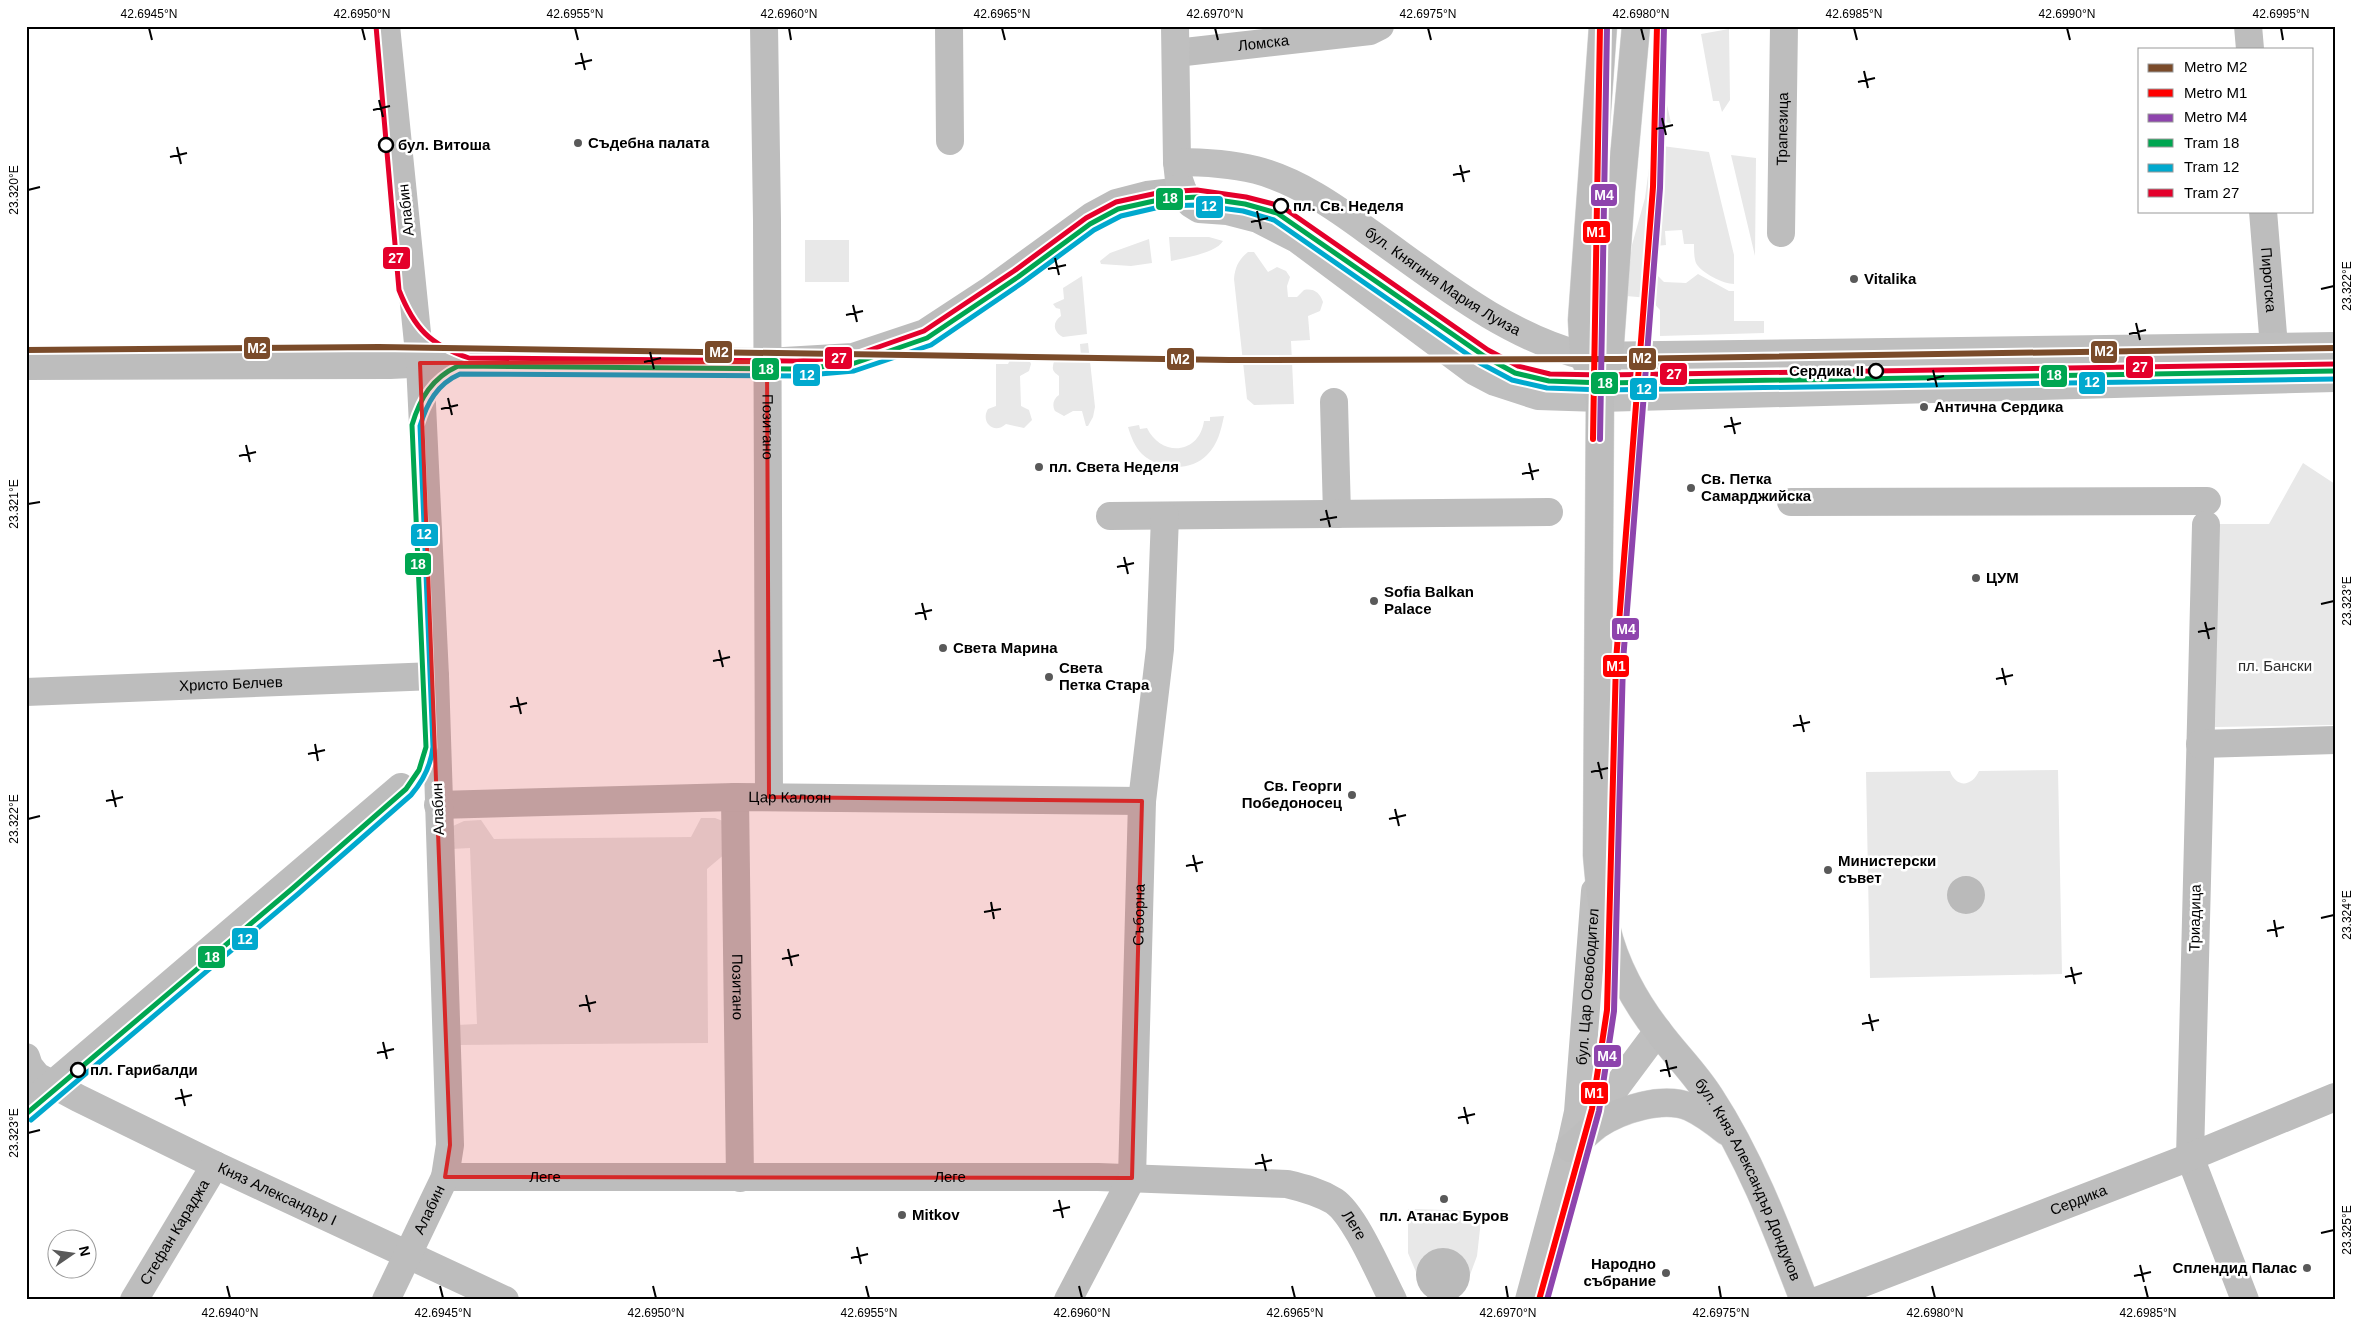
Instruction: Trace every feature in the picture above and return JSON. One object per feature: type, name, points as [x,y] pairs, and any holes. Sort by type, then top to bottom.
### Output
[{"type":"main road","points":[[1175,39],[1177,162],[1179,180],[1185,197],[1199,209],[1227,211],[1250,216],[1274,226],[1297,239],[1474,371],[1495,382],[1538,396],[1600,398],[2335,378]]},
{"type":"main road","name":"бул. Княгиня Мария Луиза","points":[[1177,162],[1202,162],[1256,170],[1303,189],[1335,208],[1501,322],[1536,340],[1597,357],[2335,346]]},
{"type":"main road","name":"бул. Цар Освободител","points":[[1529,1300],[1570,1148],[1579,1094],[1597,855]]},
{"type":"main road","name":"бул. Цар Освободител","points":[[1570,1148],[1658,1031]]},
{"type":"street","name":"Алабин","points":[[386,26],[420,363],[435,676],[450,1145],[445,1177],[386,1300]]},
{"type":"street","name":"Позитано","points":[[764,26],[767,220],[769,797]]},
{"type":"street","points":[[949,26],[950,141]]},
{"type":"street","name":"Ломска","points":[[1175,39],[1370,31],[1380,26]]},
{"type":"street","points":[[1597,357],[1582,320],[1603,26]]},
{"type":"street","points":[[1597,357],[1621,191],[1636,26]]},
{"type":"street","name":"Трапезица","points":[[1781,233],[1784,26]]},
{"type":"street","points":[[2248,26],[2250,48]]},
{"type":"street","points":[[26,366],[390,365],[493,360],[767,362],[853,357],[925,333],[988,291],[1092,216],[1109,207],[1147,195],[1183,191]]},
{"type":"street","name":"Пиротска","points":[[2263,212],[2274,347]]},
{"type":"street","name":"бул. Княз Александър Дондуков","points":[[1597,357],[1600,398],[1597,855],[1606,928],[1614,952],[1635,997],[1658,1031],[1710,1096],[1732,1136],[1760,1189],[1804,1300]]},
{"type":"street","points":[[1334,402],[1337,514]]},
{"type":"street","name":"Триадица","points":[[1791,502],[2207,513],[2201,683],[2190,1157],[2245,1300]]},
{"type":"street","points":[[1110,516],[1549,512]]},
{"type":"street","name":"Съборна","points":[[1068,1300],[1132,1178],[1142,801],[1160,649],[1165,516]]},
{"type":"street","name":"Христо Белчев","points":[[26,692],[435,676]]},
{"type":"street","points":[[2200,744],[2335,740]]},
{"type":"street","points":[[26,1107],[401,787]]},
{"type":"street","name":"Позитано","points":[[735,797],[740,1178]]},
{"type":"street","name":"Цар Калоян","points":[[438,805],[735,797],[1142,801]]},
{"type":"street","name":"Княз Александър I","points":[[26,1058],[29,1066],[38,1076],[51,1084],[215,1165],[505,1300]]},
{"type":"street","name":"Сердика","points":[[1820,1300],[2190,1157],[2335,1097]]},
{"type":"street","points":[[1570,1148],[1597,1125],[1625,1111],[1657,1104],[1690,1107],[1713,1120],[1732,1136]]},
{"type":"street","name":"Стефан Караджа","points":[[134,1300],[215,1165]]},
{"type":"street","name":"Леге","points":[[445,1177],[1132,1178],[1287,1184],[1316,1192],[1335,1202],[1350,1216],[1393,1300]]},
{"type":"highlighted area","points":[[767,362],[769,797],[1142,801],[1132,1178],[445,1177],[450,1145],[420,363]]},
{"type":"green space","points":[[1729,29],[1730,100],[1722,112],[1719,101],[1713,101],[1701,34]]},
{"type":"green space","points":[[1658,64],[1671,123],[1656,121],[1652,113]]},
{"type":"green space","points":[[1662,146],[1709,152],[1734,255],[1734,284],[1713,277],[1699,267],[1695,259],[1694,244],[1684,244],[1682,230],[1665,231],[1666,245],[1656,246],[1656,261],[1649,267],[1664,282],[1686,283],[1698,274],[1729,291],[1734,291],[1734,321],[1764,321],[1764,333],[1660,336],[1660,310],[1649,298],[1626,296],[1632,245],[1645,198],[1651,153]]},
{"type":"green space","points":[[1731,155],[1756,158],[1755,256]]},
{"type":"green space","points":[[1169,237],[1209,237],[1223,241],[1207,252],[1171,261]]},
{"type":"green space","points":[[1149,239],[1152,263],[1131,266],[1101,264],[1100,261],[1110,253]]},
{"type":"green space","points":[[805,240],[849,240],[849,282],[805,282]]},
{"type":"green space","points":[[1248,252],[1254,252],[1268,272],[1277,267],[1286,271],[1290,277],[1287,286],[1288,297],[1297,297],[1304,290],[1311,290],[1320,296],[1323,302],[1320,311],[1308,316],[1310,340],[1291,341],[1294,404],[1254,405],[1247,399],[1234,279],[1238,264]]},
{"type":"green space","points":[[1082,276],[1087,334],[1063,337],[1057,332],[1055,327],[1056,321],[1061,316],[1060,309],[1056,308],[1053,304],[1064,299],[1063,288]]},
{"type":"green space","points":[[1088,343],[1095,407],[1093,417],[1088,426],[1086,426],[1082,411],[1073,411],[1064,416],[1055,411],[1053,404],[1055,398],[1059,395],[1059,376],[1054,372],[1053,368],[1054,362],[1060,357],[1081,356],[1080,344]]},
{"type":"green space","points":[[1018,353],[1028,357],[1031,364],[1029,371],[1020,376],[1021,406],[1029,410],[1032,420],[1024,428],[1006,424],[993,428],[987,422],[986,414],[988,409],[996,406],[996,364],[1008,364],[1012,356]]},
{"type":"green space","points":[[1224,416],[1218,437],[1211,451],[1200,460],[1184,466],[1166,466],[1149,459],[1137,448],[1128,427],[1139,425],[1140,429],[1147,428],[1161,444],[1179,448],[1195,441],[1201,432],[1204,421],[1210,421],[1210,417]]},
{"type":"green space","name":"пл. Бански","points":[[2303,463],[2335,484],[2335,725],[2215,727],[2218,524],[2269,524]]},
{"type":"green space","points":[[2058,770],[2062,974],[1870,978],[1866,772],[1950,771],[1953,777],[1960,783],[1968,783],[1979,771]]},
{"type":"green space","points":[[701,818],[715,818],[723,821],[726,853],[707,869],[708,1043],[458,1045],[457,1025],[477,1024],[470,848],[451,849],[453,826],[464,821],[481,820],[494,839],[691,837]]},
{"type":"green space","points":[[1408,1209],[1482,1211],[1477,1256],[1470,1275],[1468,1266],[1423,1257],[1416,1272],[1408,1253]]},
{"type":"shaded area","points":[[1966,876],[1979,882],[1985,895],[1979,908],[1966,914],[1953,908],[1947,895],[1953,882]]},
{"type":"shaded area","points":[[1443,1248],[1453,1250],[1462,1256],[1468,1265],[1470,1275],[1468,1285],[1462,1294],[1453,1300],[1443,1302],[1433,1300],[1424,1294],[1418,1285],[1416,1275],[1418,1265],[1424,1256],[1433,1250]]},
{"type":"metro line","name":"M1","points":[[1593,439],[1600,26]]},
{"type":"metro line","name":"M4","points":[[1600,439],[1607,26]]},
{"type":"metro line","name":"M1","points":[[1539,1300],[1592,1109],[1607,1010],[1616,661],[1653,187],[1657,26]]},
{"type":"metro line","name":"M4","points":[[1547,1300],[1599,1111],[1614,1011],[1623,661],[1660,188],[1664,26]]},
{"type":"metro line","name":"M2","points":[[26,350],[379,347],[1229,360],[1617,359],[2335,348]]},
{"type":"tram line","name":"27","points":[[376,26],[399,290],[417,325],[425,333],[444,347],[469,358],[797,361],[850,357],[924,331],[1014,271],[1086,218],[1116,202],[1162,192],[1197,190],[1246,197],[1281,206],[1488,350],[1518,366],[1550,374],[1604,375],[2335,364]]},
{"type":"tram line","name":"18","points":[[26,1114],[293,888],[406,789],[419,770],[426,747],[412,425],[419,406],[428,390],[441,376],[458,366],[797,369],[852,364],[927,338],[1018,277],[1090,224],[1118,209],[1163,199],[1197,197],[1245,204],[1277,213],[1484,356],[1515,373],[1549,381],[1604,383],[2335,371]]},
{"type":"tram line","name":"12","points":[[31,1120],[298,894],[411,795],[423,778],[433,747],[420,426],[434,395],[445,383],[460,374],[797,376],[854,371],[931,345],[1022,283],[1094,230],[1121,216],[1164,206],[1197,205],[1243,211],[1274,220],[1480,363],[1512,380],[1547,388],[1604,390],[2335,379]]},
{"type":"place","name":"Съдебна палата","points":[[578,143]]},
{"type":"place","name":"бул. Витоша","points":[[386,145]]},
{"type":"place","name":"пл. Св. Неделя","points":[[1281,206]]},
{"type":"place","name":"Vitalika","points":[[1854,279]]},
{"type":"place","name":"Сердика II","points":[[1876,371]]},
{"type":"place","name":"Антична Сердика","points":[[1924,407]]},
{"type":"place","name":"пл. Света Неделя","points":[[1039,467]]},
{"type":"place","name":"Св. Петка Самарджийска","points":[[1691,488]]},
{"type":"place","name":"ЦУМ","points":[[1976,578]]},
{"type":"place","name":"Sofia Balkan Palace","points":[[1374,601]]},
{"type":"place","name":"Света Марина","points":[[943,648]]},
{"type":"place","name":"Света Петка Стара","points":[[1049,677]]},
{"type":"place","name":"Св. Георги Победоносец","points":[[1352,795]]},
{"type":"place","name":"Министерски съвет","points":[[1828,870]]},
{"type":"place","name":"пл. Гарибалди","points":[[78,1070]]},
{"type":"place","name":"пл. Атанас Буров","points":[[1444,1199]]},
{"type":"place","name":"Mitkov","points":[[902,1215]]},
{"type":"place","name":"Сплендид Палас","points":[[2307,1268]]},
{"type":"place","name":"Народно събрание","points":[[1666,1273]]}]
